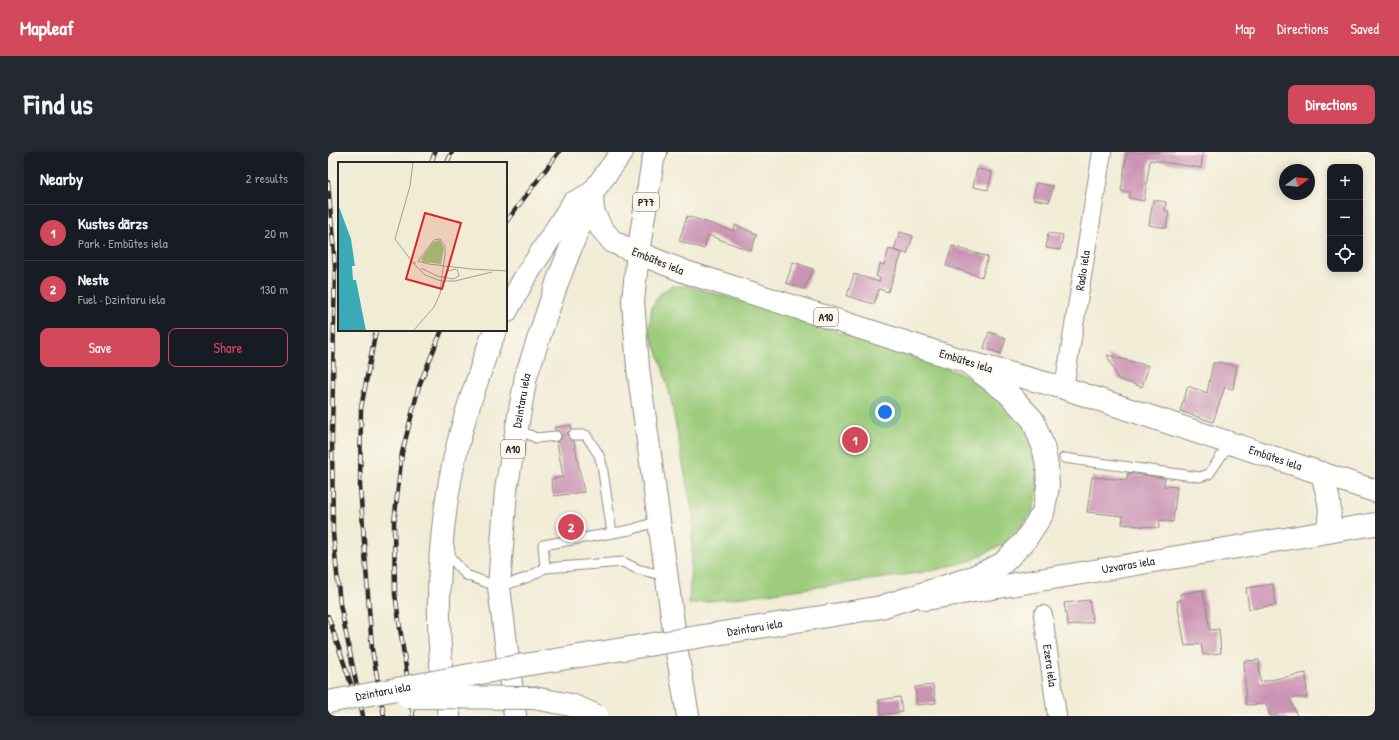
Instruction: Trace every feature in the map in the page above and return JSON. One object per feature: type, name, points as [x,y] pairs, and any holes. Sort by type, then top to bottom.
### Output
[{"type":"main road","name":"Dzintaru iela","points":[[515,716],[499,587],[506,490],[526,376],[557,283],[592,192],[622,152]]},
{"type":"main road","name":"P77","points":[[638,253],[653,160],[656,152]]},
{"type":"main road","name":"Embūtes iela","points":[[592,192],[593,211],[600,228],[613,242],[686,272],[967,362],[1064,388],[1375,491]]},
{"type":"main road","points":[[507,310],[524,279],[573,203],[592,192]]},
{"type":"main road","points":[[638,253],[633,301],[638,368],[677,652],[688,716]]},
{"type":"main road","points":[[449,716],[441,666],[438,597],[443,519],[452,472],[467,410],[496,331]]},
{"type":"main road","name":"A10","points":[[881,607],[971,578],[1002,564],[1024,542],[1043,513],[1048,487],[1047,466],[1043,446],[1033,420],[1008,393],[967,362]]},
{"type":"main road","points":[[1322,473],[1330,499],[1331,514],[1327,532]]},
{"type":"main road","name":"Uzvaras iela","points":[[881,607],[1375,524]]},
{"type":"main road","name":"Dzintaru iela","points":[[328,702],[518,666],[881,607]]},
{"type":"main road","name":"A10","points":[[355,698],[534,698],[571,705],[597,716]]},
{"type":"street","name":"Radio iela","points":[[1064,388],[1102,152]]},
{"type":"street","name":"Ezera iela","points":[[1043,616],[1058,716]]},
{"type":"lane","points":[[517,429],[536,438],[556,436]]},
{"type":"lane","points":[[573,436],[586,435],[599,455],[612,533]]},
{"type":"lane","points":[[1064,458],[1200,477],[1209,474],[1230,443]]},
{"type":"lane","points":[[443,519],[451,558],[466,575],[499,587],[529,576],[545,568],[623,562],[637,569],[667,576]]},
{"type":"lane","points":[[545,568],[543,545],[630,530],[660,520]]},
{"type":"green space","points":[[671,286],[688,286],[766,308],[968,376],[1017,414],[1035,449],[1038,491],[1032,512],[1009,545],[1000,545],[973,560],[931,571],[689,604],[693,516],[670,395],[660,359],[649,331],[652,306],[660,294]]},
{"type":"building","points":[[1127,152],[1203,152],[1201,168],[1150,160],[1144,201],[1129,198],[1130,192],[1121,191]]},
{"type":"building","points":[[977,169],[992,172],[988,190],[973,187]]},
{"type":"building","points":[[1036,183],[1053,186],[1049,202],[1033,199]]},
{"type":"building","points":[[1153,200],[1166,202],[1165,211],[1169,211],[1166,228],[1149,225]]},
{"type":"building","points":[[687,216],[734,231],[735,225],[757,234],[751,251],[708,235],[704,249],[679,241]]},
{"type":"building","points":[[900,232],[913,236],[907,254],[894,250]]},
{"type":"building","points":[[1048,233],[1063,235],[1060,250],[1046,248]]},
{"type":"building","points":[[952,246],[988,257],[982,277],[946,266]]},
{"type":"building","points":[[889,249],[902,253],[888,292],[879,289],[874,304],[847,296],[854,274],[879,282],[880,278],[876,276],[880,264],[884,265]]},
{"type":"building","points":[[793,262],[813,269],[804,289],[786,283]]},
{"type":"building","points":[[989,332],[1006,338],[1001,354],[984,348]]},
{"type":"building","points":[[1107,355],[1149,366],[1142,387],[1118,379]]},
{"type":"building","points":[[1218,362],[1237,366],[1233,389],[1225,387],[1213,422],[1180,411],[1188,386],[1207,393],[1213,363]]},
{"type":"building","points":[[571,425],[572,429],[567,435],[570,440],[574,441],[584,492],[554,496],[551,479],[563,477],[557,442],[561,439],[562,435],[554,428]]},
{"type":"building","points":[[1128,473],[1165,478],[1164,486],[1177,487],[1173,522],[1160,520],[1159,528],[1122,524],[1123,516],[1087,512],[1092,477],[1127,480]]},
{"type":"building","points":[[1273,584],[1276,605],[1249,609],[1246,588]]},
{"type":"building","points":[[1203,590],[1210,630],[1219,629],[1221,653],[1203,655],[1201,643],[1185,646],[1177,601],[1181,600],[1180,594]]},
{"type":"building","points":[[1089,600],[1093,622],[1068,626],[1064,603]]},
{"type":"building","points":[[1259,660],[1260,682],[1306,673],[1307,698],[1290,698],[1297,716],[1270,716],[1266,704],[1246,705],[1244,661]]},
{"type":"building","points":[[933,685],[936,703],[917,705],[915,687]]},
{"type":"building","points":[[900,697],[902,712],[881,715],[879,700]]},
{"type":"railway","points":[[431,162],[435,152]]},
{"type":"railway","points":[[447,162],[452,152]]},
{"type":"railway","points":[[507,221],[559,152]]},
{"type":"railway","points":[[328,182],[335,266],[332,436],[333,533],[340,604],[363,716]]},
{"type":"railway","points":[[376,331],[361,408],[360,486],[372,649],[384,716]]},
{"type":"railway","points":[[413,716],[395,594],[394,523],[402,453],[419,386],[442,331]]},
{"type":"railway","points":[[328,616],[354,693]]},
{"type":"place","name":"Kustes dārzs","points":[[855,440]]},
{"type":"place","name":"Neste","points":[[571,527]]}]
